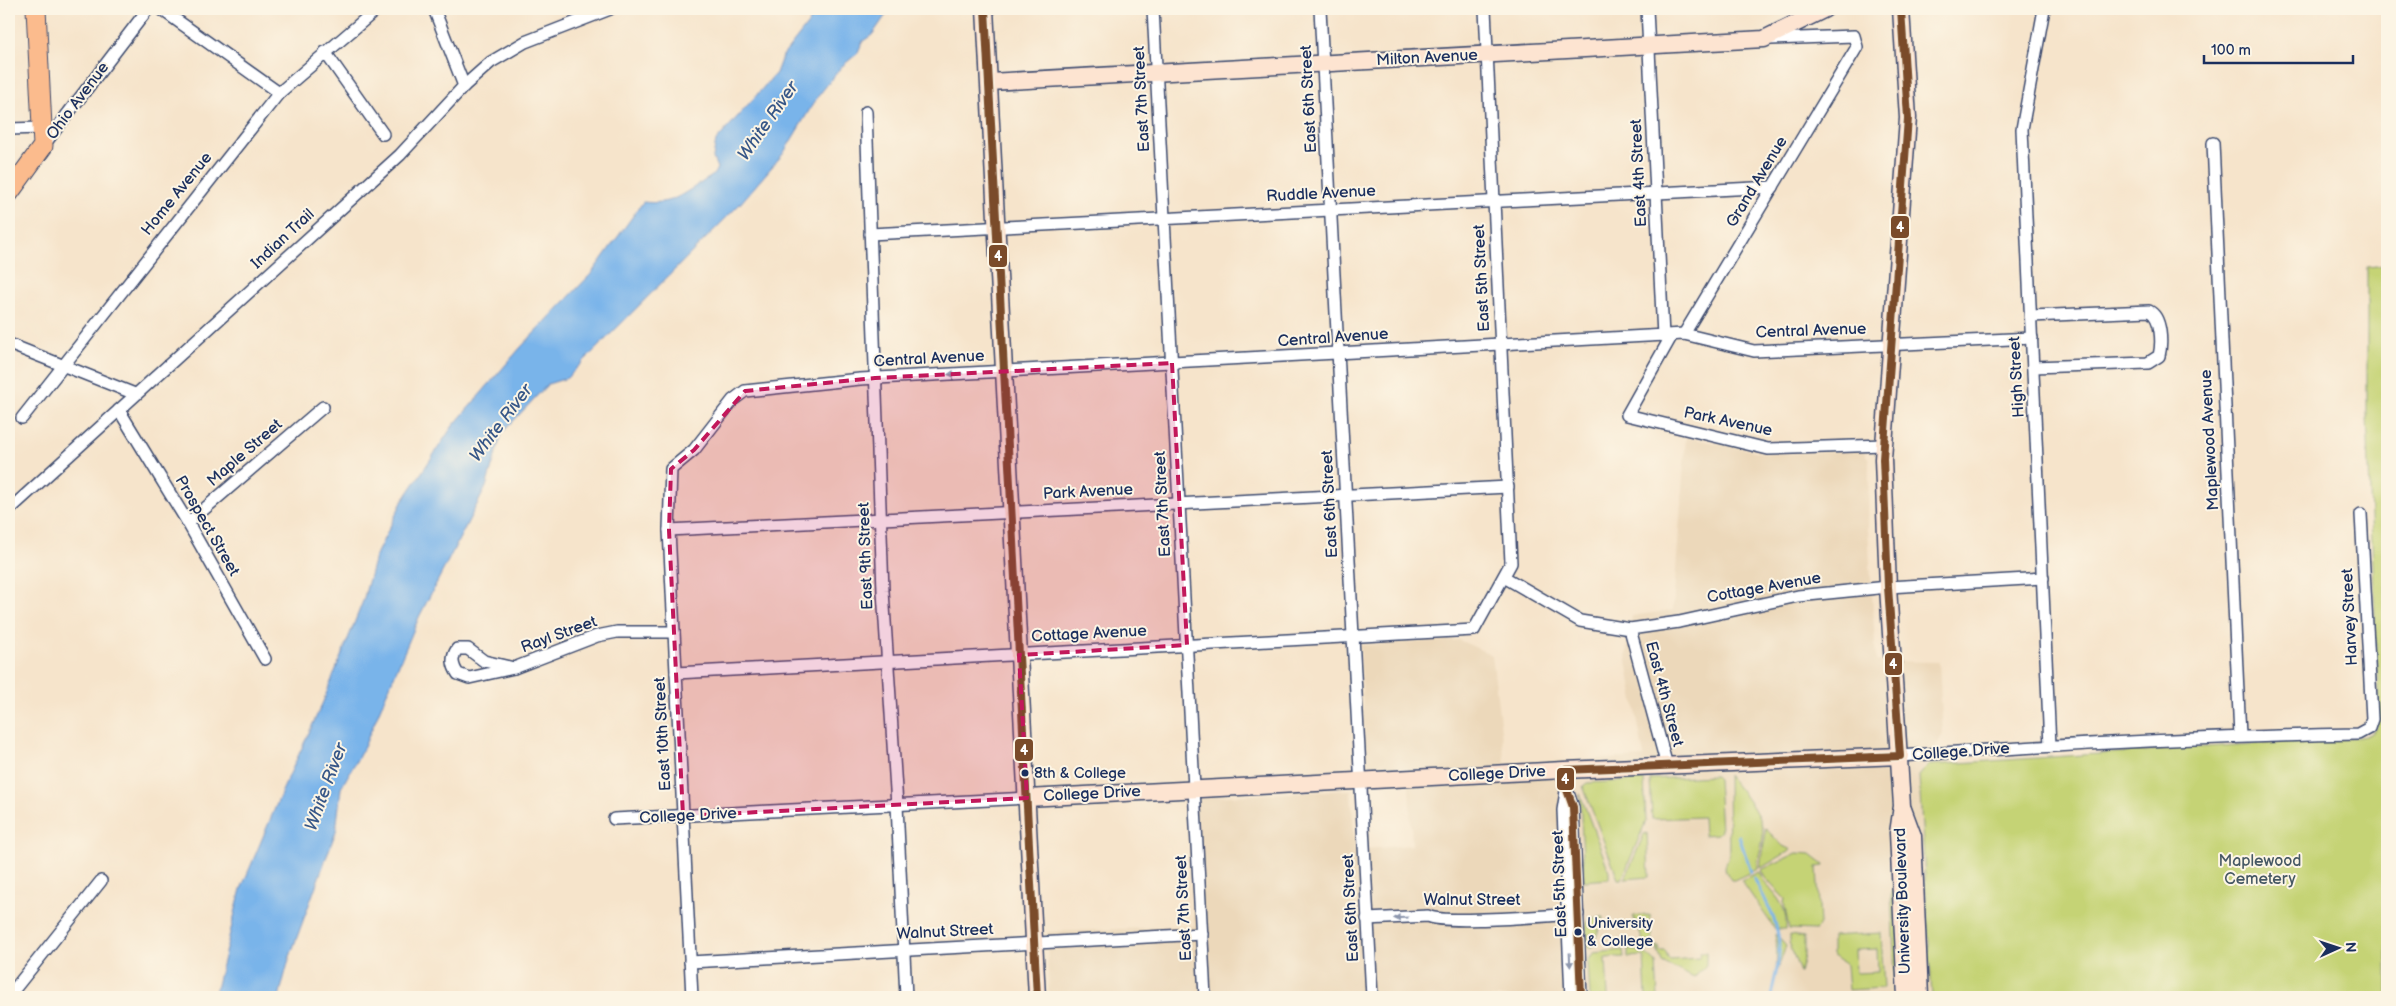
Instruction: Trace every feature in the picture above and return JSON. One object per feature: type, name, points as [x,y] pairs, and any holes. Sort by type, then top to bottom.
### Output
[{"type":"main road","points":[[36,9],[43,137]]},
{"type":"main road","points":[[986,9],[1037,997]]},
{"type":"main road","points":[[1764,39],[1825,9]]},
{"type":"main road","name":"University Boulevard","points":[[1902,9],[1908,118],[1884,445],[1888,587],[1902,806],[1913,836],[1907,871],[1906,997]]},
{"type":"main road","name":"Milton Avenue","points":[[990,82],[1764,39]]},
{"type":"main road","name":"Ohio Avenue","points":[[9,193],[43,137]]},
{"type":"main road","name":"College Drive","points":[[1027,798],[1564,770],[1900,756]]},
{"type":"main road","name":"University Boulevard","points":[[1907,871],[1920,997]]},
{"type":"street","name":"Ohio Avenue","points":[[43,137],[148,9]]},
{"type":"street","points":[[161,9],[279,93]]},
{"type":"street","name":"Home Avenue","points":[[22,418],[62,364],[279,93],[377,9]]},
{"type":"street","points":[[434,9],[464,86]]},
{"type":"street","name":"Indian Trail","points":[[9,510],[135,394],[201,338],[400,155],[464,86],[506,52],[525,42],[610,9]]},
{"type":"street","name":"East 7th Street","points":[[1153,9],[1205,997]]},
{"type":"street","name":"East 6th Street","points":[[1320,9],[1372,997]]},
{"type":"street","name":"East 5th Street","points":[[1474,630],[1511,563],[1485,9]]},
{"type":"street","name":"East 4th Street","points":[[1647,9],[1656,193],[1668,335]]},
{"type":"street","name":"High Street","points":[[2044,9],[2022,130],[2050,746]]},
{"type":"street","name":"Milton Avenue","points":[[1764,39],[1854,36],[1857,47]]},
{"type":"street","name":"Grand Avenue","points":[[1684,334],[1857,47]]},
{"type":"street","points":[[325,52],[383,134]]},
{"type":"street","name":"East 9th Street","points":[[866,112],[883,591],[897,804],[906,997]]},
{"type":"street","points":[[9,129],[43,137]]},
{"type":"street","name":"Maplewood Avenue","points":[[2213,143],[2240,736]]},
{"type":"street","name":"Ruddle Avenue","points":[[870,234],[1773,187]]},
{"type":"street","points":[[2031,316],[2149,311],[2153,312],[2158,323],[2160,344],[2159,356],[2148,362],[2033,367]]},
{"type":"street","name":"Central Avenue","points":[[670,469],[694,450],[733,400],[745,391],[754,388],[875,378],[1684,334],[1754,351],[1892,343],[2032,338]]},
{"type":"street","name":"Park Avenue","points":[[1668,335],[1627,415],[1768,449],[1884,445]]},
{"type":"street","points":[[9,344],[135,394]]},
{"type":"street","name":"Maple Street","points":[[188,524],[323,407]]},
{"type":"street","name":"Prospect Street","points":[[119,410],[188,524],[265,659]]},
{"type":"street","name":"East 10th Street","points":[[670,469],[669,530],[692,997]]},
{"type":"street","name":"Park Avenue","points":[[669,530],[1508,486]]},
{"type":"street","name":"Harvey Street","points":[[2361,514],[2372,719]]},
{"type":"street","name":"Cottage Avenue","points":[[1504,577],[1580,621],[1630,629],[1679,622],[1798,596],[1888,587],[2043,578]]},
{"type":"street","name":"East 4th Street","points":[[1630,629],[1667,766]]},
{"type":"street","name":"Cottage Avenue","points":[[676,673],[1474,630]]},
{"type":"street","name":"Rayl Street","points":[[514,668],[484,661],[468,649],[457,649],[453,655],[453,667],[458,674],[468,678],[514,668],[597,636],[617,632],[674,632]]},
{"type":"street","name":"College Drive","points":[[1900,756],[2240,736],[2358,734],[2369,728],[2372,719]]},
{"type":"street","name":"East 5th Street","points":[[1564,770],[1567,790],[1573,807],[1573,914],[1581,997]]},
{"type":"street","name":"College Drive","points":[[614,820],[1027,798]]},
{"type":"street","points":[[9,996],[101,881]]},
{"type":"street","points":[[1571,997],[1573,914]]},
{"type":"street","name":"Walnut Street","points":[[1367,919],[1428,916],[1434,920],[1573,914]]},
{"type":"street","name":"Walnut Street","points":[[690,962],[1202,934]]},
{"type":"highlighted area","points":[[1172,363],[1187,645],[1019,655],[1027,798],[683,816],[669,530],[671,469],[694,450],[745,391],[875,378]]},
{"type":"shaded area","points":[[1686,437],[1769,454],[1864,451],[1869,460],[1868,529],[1876,661],[1939,662],[1943,734],[1919,776],[1932,997],[1362,997],[1362,993],[1282,997],[1049,997],[1047,932],[1194,926],[1189,798],[1351,790],[1355,850],[1412,845],[1408,768],[1366,770],[1360,645],[1459,640],[1492,655],[1505,764],[1644,757],[1626,655],[1632,616],[1673,610]]},
{"type":"green space","name":"Maplewood Cemetery","points":[[2387,265],[2387,997],[1932,997],[1919,776],[1928,765],[2359,737],[2370,734],[2376,727],[2379,720],[2367,416],[2367,267]]},
{"type":"green space","points":[[1728,775],[1751,804],[1763,829],[1758,869],[1734,880],[1731,880],[1725,868],[1729,856]]},
{"type":"green space","points":[[1715,776],[1718,779],[1721,831],[1718,834],[1704,835],[1703,817],[1652,819],[1650,779]]},
{"type":"green space","points":[[1644,780],[1646,821],[1622,879],[1618,879],[1583,786],[1587,783]]},
{"type":"green space","points":[[1580,794],[1609,871],[1609,879],[1584,881]]},
{"type":"green space","points":[[1765,828],[1783,846],[1791,850],[1761,868],[1765,838]]},
{"type":"green space","points":[[1647,833],[1649,877],[1625,879],[1644,834]]},
{"type":"green space","points":[[1797,853],[1811,854],[1824,864],[1824,866],[1817,867],[1820,925],[1815,930],[1789,929],[1784,903],[1785,899],[1765,878],[1761,870]]},
{"type":"green space","points":[[1759,872],[1781,904],[1786,919],[1786,929],[1775,929],[1741,880]]},
{"type":"green space","points":[[1895,881],[1903,997],[1896,997],[1891,894]]},
{"type":"green space","points":[[1650,915],[1653,942],[1644,943],[1633,916]]},
{"type":"green space","points":[[1604,917],[1592,947],[1587,947],[1586,925],[1590,918]]},
{"type":"green space","points":[[1881,933],[1884,988],[1848,990],[1846,965],[1832,955],[1832,936]],"holes":[[[1877,949],[1878,972],[1856,973],[1855,950]]]},
{"type":"green space","points":[[1775,934],[1786,946],[1776,974],[1777,950]]},
{"type":"green space","points":[[1789,935],[1804,937],[1804,955],[1800,973],[1789,942]]},
{"type":"green space","points":[[1656,946],[1659,946],[1660,951],[1665,951],[1669,960],[1700,958],[1700,952],[1706,952],[1706,965],[1694,978],[1662,962]]},
{"type":"green space","points":[[1623,950],[1624,957],[1606,958],[1608,997],[1590,997],[1588,962],[1593,953]]},
{"type":"green space","points":[[1628,950],[1636,950],[1643,953],[1656,963],[1658,997],[1646,997],[1644,956],[1628,957]]},
{"type":"water","name":"White River","points":[[816,9],[890,9],[872,35],[863,41],[858,53],[841,67],[816,99],[783,154],[739,205],[567,378],[548,384],[502,433],[486,487],[419,617],[364,747],[341,788],[336,831],[289,959],[279,997],[214,997],[241,889],[283,789],[323,702],[363,601],[375,557],[402,502],[452,427],[521,347],[591,274],[643,202],[668,201],[680,196],[714,174],[717,168],[713,158],[716,141],[776,73],[782,57],[811,20]]},
{"type":"waterway","points":[[1739,836],[1751,872]]},
{"type":"waterway","points":[[1754,878],[1772,915],[1778,934],[1778,960],[1771,997]]},
{"type":"transit line","name":"4","points":[[985,9],[1037,997]]},
{"type":"transit line","name":"4","points":[[1581,997],[1573,807],[1567,790],[1564,770],[1900,756],[1888,587],[1883,459],[1908,118],[1901,9]]},
{"type":"place","name":"8th & College","points":[[1025,773]]},
{"type":"place","name":"University & College","points":[[1578,932]]}]
